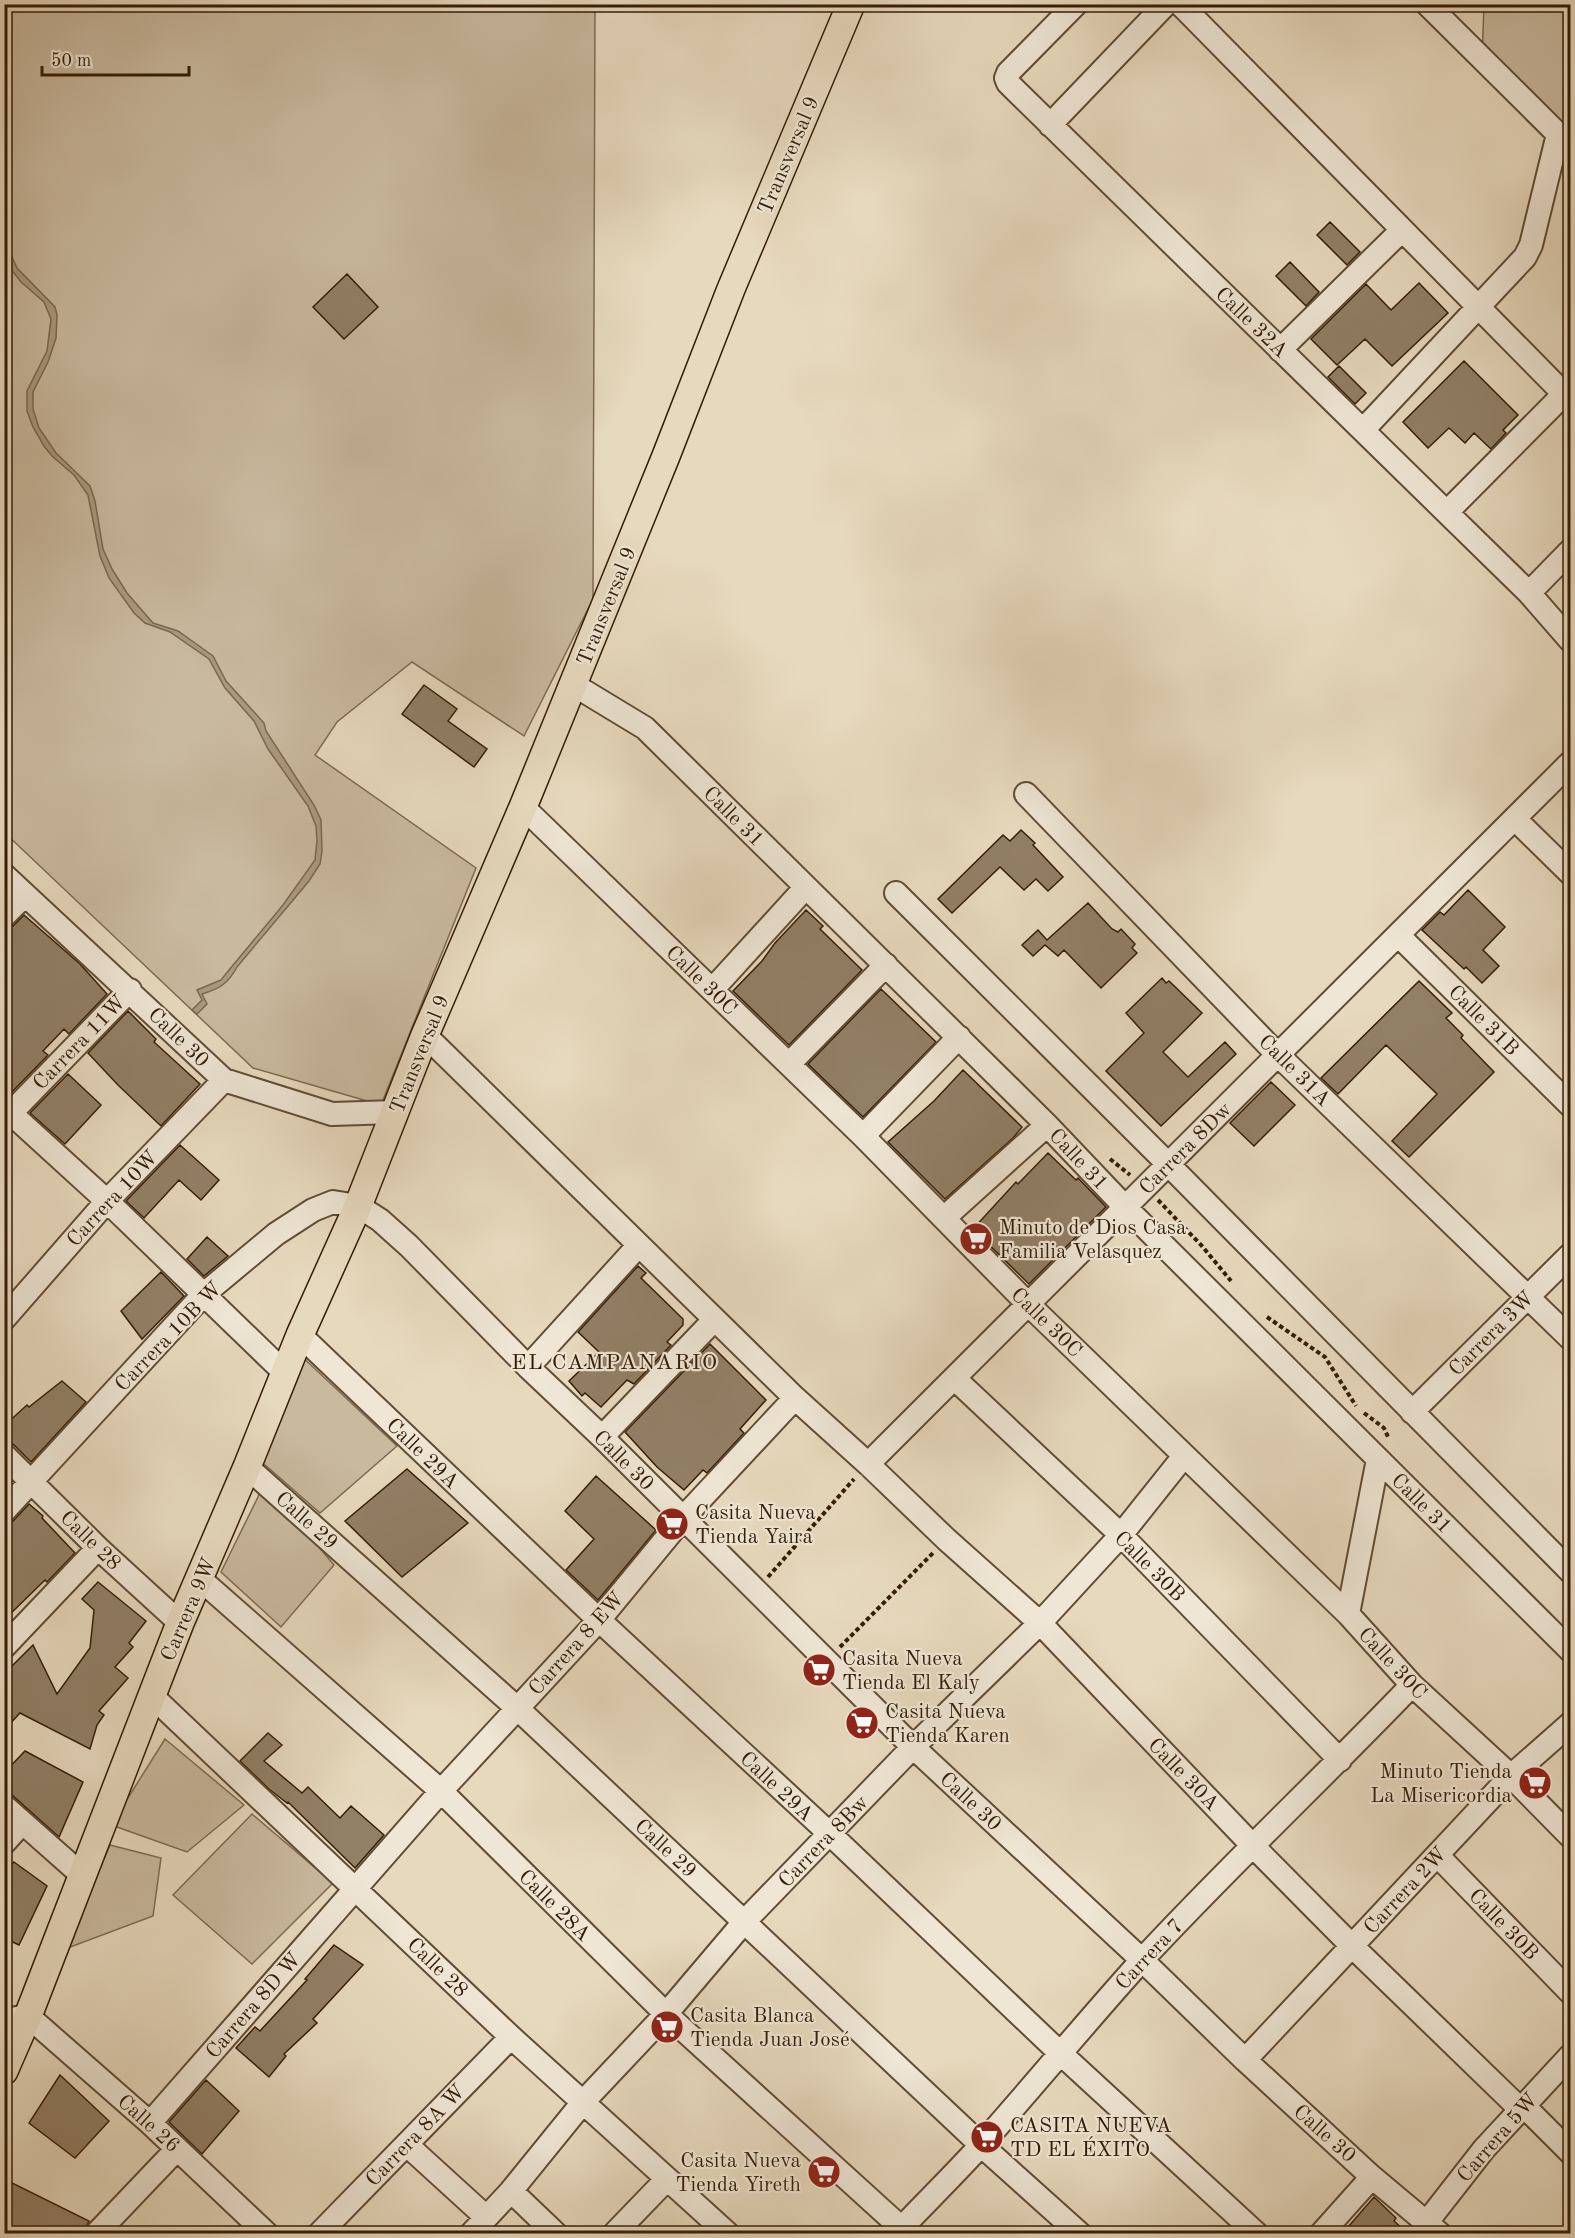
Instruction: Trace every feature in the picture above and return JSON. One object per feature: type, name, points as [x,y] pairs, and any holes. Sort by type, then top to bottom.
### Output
[{"type":"main road","name":"Transversal 9","points":[[358,1206],[425,1035],[574,685],[731,289],[851,4]]},
{"type":"main road","name":"Carrera 9W","points":[[4,2071],[16,2018],[82,1876],[180,1623],[286,1374],[300,1335],[358,1206]]},
{"type":"street","name":"Calle 32A","points":[[1076,4],[1008,73],[1006,78],[1008,83],[1529,592],[1570,640]]},
{"type":"street","points":[[1050,125],[1166,4]]},
{"type":"street","points":[[1180,4],[1567,397],[1447,512]]},
{"type":"street","points":[[1363,430],[1516,267],[1531,245],[1564,140],[1427,4]]},
{"type":"street","points":[[1280,350],[1402,230]]},
{"type":"street","points":[[1529,592],[1570,551]]},
{"type":"street","name":"Calle 31","points":[[574,685],[645,728],[959,1037],[1125,1207],[1570,1650]]},
{"type":"street","name":"Carrera 8Dw","points":[[868,1464],[1570,763]]},
{"type":"street","name":"Calle 31A","points":[[1026,794],[1278,1055],[1570,1338]]},
{"type":"street","name":"Calle 30C","points":[[523,807],[863,1136],[1028,1304],[1348,1614],[1412,1685],[1511,1776],[1570,1836]]},
{"type":"street","points":[[1515,819],[1570,873]]},
{"type":"street","name":"Calle 30","points":[[4,875],[224,1080],[332,1114],[395,1112]]},
{"type":"street","points":[[712,990],[806,887]]},
{"type":"street","points":[[896,893],[1168,1164],[1570,1571]]},
{"type":"street","points":[[4,916],[25,895]]},
{"type":"street","name":"Calle 31B","points":[[1398,935],[1570,1105]]},
{"type":"street","points":[[789,1064],[885,965]]},
{"type":"street","name":"Carrera 11W","points":[[7,1113],[130,990]]},
{"type":"street","name":"Calle 30A","points":[[425,1035],[795,1398],[1040,1623],[1353,1947],[1570,2152]]},
{"type":"street","points":[[863,1136],[959,1037]]},
{"type":"street","name":"Carrera 10W","points":[[4,1319],[107,1201],[224,1080]]},
{"type":"street","points":[[7,1113],[107,1201],[286,1374]]},
{"type":"street","points":[[944,1218],[1047,1125]]},
{"type":"street","name":"Carrera 10B W","points":[[4,1511],[204,1294],[276,1234],[313,1210],[333,1202],[358,1206]]},
{"type":"street","name":"Calle 30","points":[[358,1206],[380,1220],[409,1246],[528,1367],[602,1437],[913,1747],[1142,1960],[1245,2060],[1372,2176],[1434,2228]]},
{"type":"street","points":[[528,1367],[639,1245]]},
{"type":"street","name":"Carrera 3W","points":[[1412,1412],[1570,1255]]},
{"type":"street","points":[[602,1437],[714,1320]]},
{"type":"street","name":"Calle 29A","points":[[300,1335],[599,1620],[830,1834],[1059,2052],[1257,2234]]},
{"type":"street","name":"Calle 30B","points":[[954,1378],[1121,1536],[1340,1760]]},
{"type":"street","name":"Carrera 8 EW","points":[[356,1887],[599,1620],[683,1518],[795,1398]]},
{"type":"street","name":"Calle 28","points":[[4,1455],[98,1548],[180,1623]]},
{"type":"street","name":"Carrera 8Bw","points":[[471,2234],[511,2192],[584,2101],[666,2014],[744,1922],[913,1747],[1040,1623],[1121,1536],[1184,1456]]},
{"type":"street","points":[[1348,1614],[1378,1459]]},
{"type":"street","name":"Calle 29","points":[[247,1467],[518,1708],[981,2145],[1080,2234]]},
{"type":"street","points":[[4,1647],[98,1548]]},
{"type":"street","name":"Calle 28A","points":[[200,1579],[441,1791],[666,2014],[902,2232]]},
{"type":"street","name":"Carrera 7","points":[[902,2232],[1142,1960],[1252,1845],[1340,1760],[1412,1685]]},
{"type":"street","name":"Calle 28","points":[[152,1696],[356,1887],[511,2037],[728,2234]]},
{"type":"street","name":"Carrera 2W","points":[[1245,2060],[1511,1776],[1570,1724]]},
{"type":"street","points":[[4,1806],[82,1876]]},
{"type":"street","points":[[4,1843],[22,1823]]},
{"type":"street","name":"Calle 30B","points":[[1437,1855],[1570,1992]]},
{"type":"street","name":"Carrera 8D W","points":[[150,2123],[356,1887]]},
{"type":"street","name":"Calle 26","points":[[16,2018],[150,2123],[267,2234]]},
{"type":"street","name":"Carrera 8A W","points":[[319,2234],[511,2037]]},
{"type":"street","name":"Carrera 5W","points":[[1434,2228],[1484,2149],[1570,2056]]},
{"type":"street","points":[[407,2145],[486,2217]]},
{"type":"street","points":[[96,2234],[177,2149]]},
{"type":"street","points":[[1321,2234],[1372,2176]]},
{"type":"street","points":[[614,2234],[667,2179]]},
{"type":"street","points":[[511,2192],[556,2234]]},
{"type":"path","points":[[756,1591],[868,1464]]},
{"type":"path","points":[[827,1661],[946,1539]]},
{"type":"shaded area","points":[[4,5],[595,5],[593,599],[524,736],[412,662],[337,722],[315,755],[476,868],[381,1105],[253,1068],[5,833]]},
{"type":"shaded area","points":[[1484,5],[1570,5],[1570,126],[1563,132],[1482,59]]},
{"type":"shaded area","points":[[5,242],[17,268],[55,307],[56,338],[48,362],[33,392],[33,409],[39,428],[56,453],[90,486],[95,501],[103,549],[112,569],[127,593],[153,623],[178,631],[213,656],[226,681],[264,723],[266,731],[314,805],[321,820],[320,864],[309,881],[230,978],[218,988],[202,994],[207,1004],[197,1014],[192,1010],[202,1000],[197,990],[221,980],[283,905],[315,860],[316,826],[308,806],[268,749],[254,721],[225,688],[209,659],[170,632],[145,623],[134,613],[109,578],[100,556],[88,495],[74,475],[44,446],[27,411],[27,391],[47,351],[51,319],[44,302],[21,282],[6,263]]},
{"type":"shaded area","points":[[297,1352],[397,1446],[320,1513],[265,1465],[253,1461]]},
{"type":"shaded area","points":[[263,1481],[334,1565],[281,1627],[221,1572],[258,1497]]},
{"type":"shaded area","points":[[165,1739],[244,1805],[187,1852],[103,1822],[118,1814]]},
{"type":"shaded area","points":[[252,1814],[333,1883],[252,1964],[173,1895]]},
{"type":"shaded area","points":[[110,1845],[161,1858],[153,1916],[65,1949]]},
{"type":"building","points":[[1330,222],[1360,252],[1347,265],[1317,235]]},
{"type":"building","points":[[1290,262],[1319,292],[1306,306],[1276,276]]},
{"type":"building","points":[[347,274],[378,307],[344,339],[313,307]]},
{"type":"building","points":[[1419,283],[1448,313],[1392,366],[1365,339],[1337,365],[1311,339],[1366,284],[1391,310]]},
{"type":"building","points":[[1464,361],[1518,415],[1503,430],[1506,433],[1491,449],[1474,433],[1465,443],[1449,428],[1428,448],[1403,422]]},
{"type":"building","points":[[1339,366],[1366,393],[1355,404],[1328,377]]},
{"type":"building","points":[[424,685],[457,709],[448,721],[487,749],[474,767],[402,714]]},
{"type":"building","points":[[1021,830],[1063,877],[1048,891],[1036,879],[1024,890],[1000,867],[952,913],[938,899],[1003,835],[1010,841]]},
{"type":"building","points":[[1468,890],[1505,927],[1483,950],[1499,966],[1482,983],[1422,930],[1440,912],[1444,915]]},
{"type":"building","points":[[1088,903],[1112,929],[1118,932],[1121,929],[1135,944],[1132,948],[1137,953],[1101,988],[1064,950],[1058,956],[1045,945],[1033,956],[1022,945],[1038,930],[1047,940]]},
{"type":"building","points":[[806,910],[823,926],[820,929],[862,970],[789,1045],[733,991]]},
{"type":"building","points":[[24,915],[80,964],[107,994],[69,1034],[64,1029],[43,1051],[48,1055],[10,1094],[4,1089],[4,929],[13,926]]},
{"type":"building","points":[[1162,978],[1166,983],[1169,981],[1202,1013],[1163,1052],[1188,1077],[1225,1042],[1236,1054],[1161,1126],[1106,1071],[1144,1033],[1126,1013]]},
{"type":"building","points":[[1419,981],[1452,1013],[1446,1018],[1463,1035],[1461,1038],[1494,1072],[1409,1157],[1392,1141],[1437,1094],[1386,1045],[1338,1094],[1321,1078]]},
{"type":"building","points":[[881,989],[936,1042],[863,1117],[808,1064]]},
{"type":"building","points":[[128,1011],[156,1039],[154,1042],[200,1084],[161,1126],[88,1053]]},
{"type":"building","points":[[963,1070],[1022,1127],[1013,1138],[945,1199],[888,1142],[934,1101]]},
{"type":"building","points":[[68,1074],[101,1105],[65,1144],[30,1113]]},
{"type":"building","points":[[1271,1082],[1295,1105],[1254,1146],[1230,1123]]},
{"type":"building","points":[[180,1145],[219,1180],[201,1200],[179,1180],[144,1218],[126,1201]]},
{"type":"building","points":[[1048,1153],[1076,1180],[1078,1178],[1106,1207],[1029,1284],[973,1229],[1016,1182],[1018,1184]]},
{"type":"building","points":[[207,1237],[228,1256],[204,1276],[187,1259]]},
{"type":"building","points":[[638,1266],[646,1273],[641,1278],[683,1319],[683,1325],[667,1342],[671,1345],[634,1384],[627,1380],[601,1407],[585,1393],[582,1396],[569,1381],[599,1352],[578,1332]]},
{"type":"building","points":[[161,1272],[184,1296],[142,1339],[121,1311]]},
{"type":"building","points":[[710,1344],[766,1400],[740,1429],[744,1433],[707,1473],[703,1470],[684,1490],[657,1467],[625,1432]]},
{"type":"building","points":[[62,1381],[86,1402],[31,1462],[14,1445],[4,1441],[4,1426],[27,1405],[29,1407]]},
{"type":"building","points":[[407,1469],[468,1523],[402,1577],[345,1521]]},
{"type":"building","points":[[596,1476],[656,1530],[598,1600],[566,1570],[594,1539],[565,1511]]},
{"type":"building","points":[[29,1504],[43,1516],[42,1518],[75,1553],[47,1582],[45,1580],[4,1620],[4,1524],[13,1521]]},
{"type":"building","points":[[98,1582],[146,1621],[129,1643],[133,1647],[115,1667],[128,1678],[99,1711],[104,1715],[97,1725],[90,1749],[20,1713],[4,1730],[4,1674],[33,1645],[57,1694],[90,1648],[94,1610],[82,1599]]},
{"type":"building","points":[[268,1733],[282,1745],[264,1761],[302,1793],[308,1787],[340,1818],[351,1806],[384,1835],[355,1868],[288,1802],[269,1789],[240,1761]]},
{"type":"building","points":[[25,1751],[83,1782],[59,1837],[13,1796],[4,1793],[4,1773]]},
{"type":"building","points":[[14,1862],[47,1886],[19,1945],[4,1938],[4,1872]]},
{"type":"building","points":[[334,1945],[363,1965],[313,2019],[317,2023],[284,2054],[286,2056],[269,2077],[236,2048],[255,2027],[260,2031],[307,1980],[305,1979]]},
{"type":"building","points":[[60,2075],[109,2121],[75,2158],[29,2123]]},
{"type":"building","points":[[206,2080],[239,2111],[202,2154],[169,2122]]},
{"type":"building","points":[[4,2179],[89,2221],[83,2234],[4,2234]]},
{"type":"building","points":[[1374,2197],[1396,2218],[1394,2221],[1408,2234],[1342,2234]]},
{"type":"place","name":"Minuto de Dios Casa Familia Velasquez","points":[[976,1239]]},
{"type":"place","name":"Casita Nueva Tienda Yaira","points":[[672,1524]]},
{"type":"place","name":"Casita Nueva Tienda El Kaly","points":[[819,1670]]},
{"type":"place","name":"Casita Nueva Tienda Karen","points":[[862,1723]]},
{"type":"place","name":"Minuto Tienda La Misericordia","points":[[1535,1783]]},
{"type":"place","name":"Casita Blanca Tienda Juan José","points":[[667,2027]]},
{"type":"place","name":"CASITA NUEVA TD EL ÉXITO","points":[[987,2137]]},
{"type":"place","name":"Casita Nueva Tienda Yireth","points":[[824,2172]]},
{"type":"district","name":"EL CAMPANARIO","points":[[615,1361]]}]
